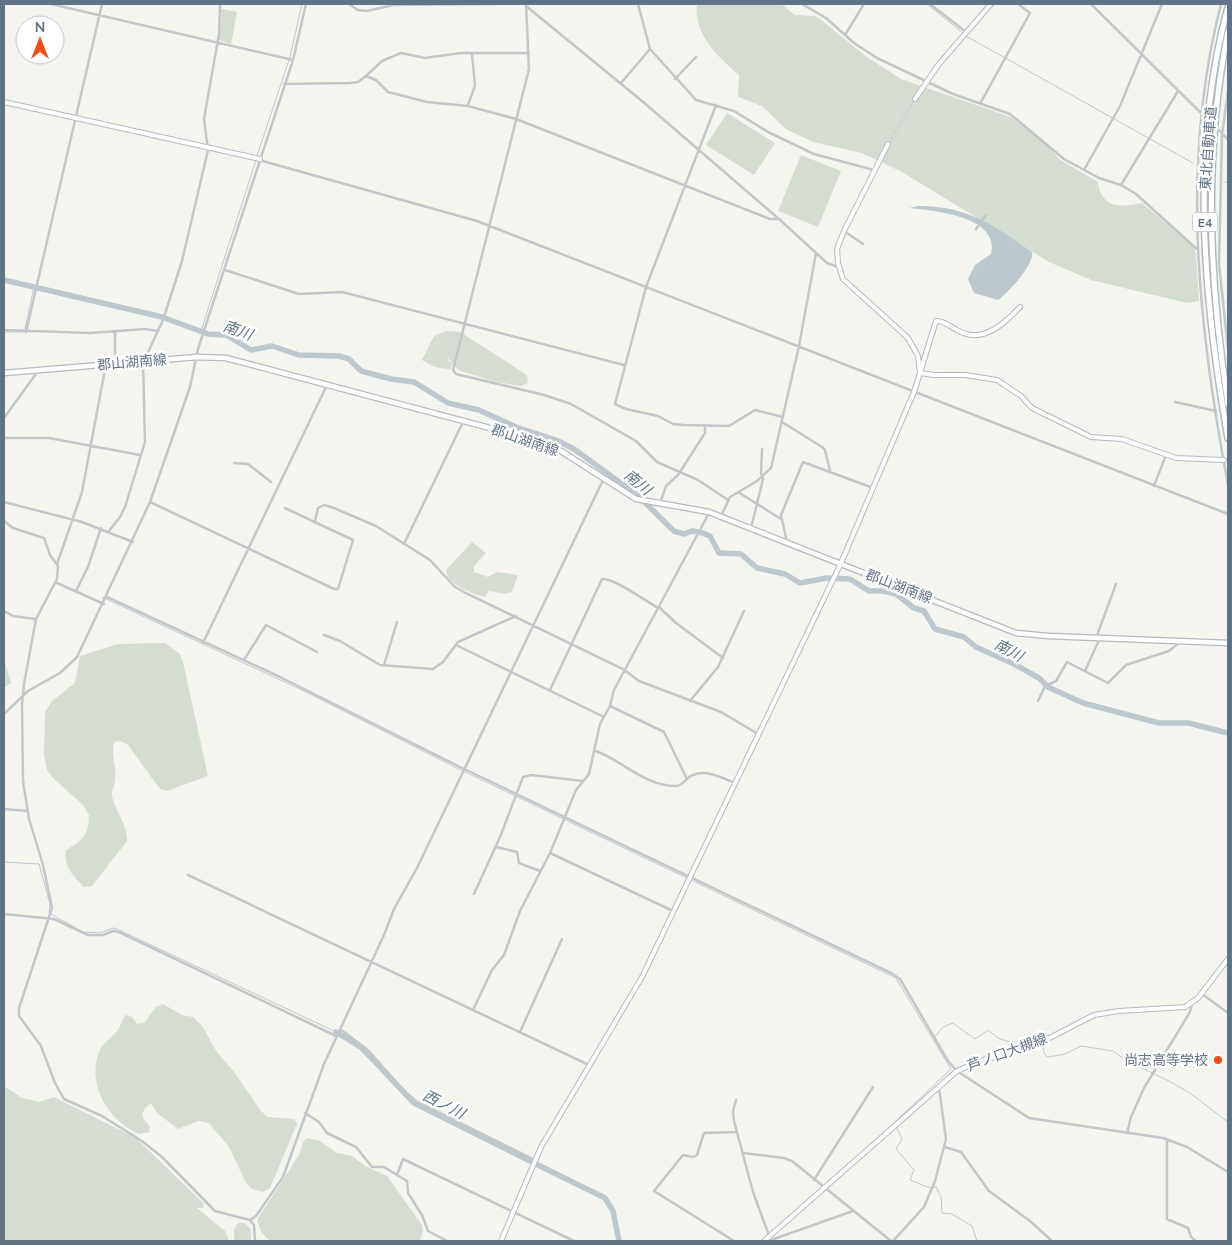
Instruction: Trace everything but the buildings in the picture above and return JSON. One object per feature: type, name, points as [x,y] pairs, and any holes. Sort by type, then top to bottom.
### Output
[{"type":"highway","name":"東北自動車道","points":[[1228,7],[1211,97],[1206,146],[1205,206],[1212,328],[1228,438]]},
{"type":"highway","name":"東北自動車道","points":[[1228,32],[1215,111],[1210,196],[1215,304],[1228,404]]},
{"type":"main road","name":"郡山湖南線","points":[[4,372],[197,357],[226,358],[547,444],[636,499],[710,512],[1016,632],[1030,635],[1228,643]]},
{"type":"street","points":[[51,4],[290,59]]},
{"type":"street","points":[[26,332],[102,4]]},
{"type":"street","points":[[109,531],[120,517],[125,506],[145,442],[144,361],[163,320],[182,261],[208,146],[204,119],[218,42],[220,4]]},
{"type":"street","points":[[4,714],[22,697],[71,664],[77,657],[133,542],[150,502],[190,387],[197,357],[284,84],[306,4]]},
{"type":"street","points":[[349,4],[358,10],[367,11],[394,6],[495,4]]},
{"type":"street","points":[[638,4],[650,49],[675,80],[696,100],[716,105],[744,116],[768,132],[814,154],[874,170]]},
{"type":"street","points":[[802,4],[826,18],[845,35],[877,58],[953,94],[981,102],[1010,114],[1064,159],[1099,178],[1121,185],[1136,194],[1198,250]]},
{"type":"street","points":[[845,35],[864,4]]},
{"type":"street","points":[[930,4],[967,33]]},
{"type":"street","points":[[915,99],[926,81],[991,4]]},
{"type":"street","points":[[981,102],[1030,13],[1018,4]]},
{"type":"street","points":[[1091,4],[1205,117]]},
{"type":"street","points":[[1084,170],[1116,116],[1140,53],[1162,4]]},
{"type":"street","points":[[1221,4],[1210,51],[1200,112],[1196,198],[1202,308],[1228,485]]},
{"type":"street","points":[[526,5],[529,69],[452,367],[456,374],[544,395],[570,404],[636,441],[658,462],[698,480],[728,500]]},
{"type":"street","points":[[526,5],[698,149],[829,265],[838,267]]},
{"type":"street","points":[[621,83],[650,49]]},
{"type":"street","points":[[284,84],[358,82],[382,61],[401,53],[424,58],[472,54],[529,53]]},
{"type":"street","points":[[468,106],[475,86],[472,54]]},
{"type":"street","points":[[675,80],[696,57]]},
{"type":"street","points":[[366,76],[376,80],[388,92],[427,102],[468,106],[516,119],[770,218],[779,219]]},
{"type":"street","points":[[1121,185],[1178,90]]},
{"type":"street","points":[[1228,91],[1222,134],[1220,264],[1228,349]]},
{"type":"street","points":[[4,102],[260,159],[488,225],[1228,514]]},
{"type":"street","points":[[716,105],[646,287],[615,404],[658,416],[673,424],[732,425],[755,410],[783,416]]},
{"type":"street","points":[[1219,130],[1228,140]]},
{"type":"street","points":[[888,144],[844,231],[838,249],[838,267],[843,279],[908,338],[918,356],[920,373]]},
{"type":"street","points":[[976,229],[986,215]]},
{"type":"street","points":[[844,231],[863,244]]},
{"type":"street","points":[[721,516],[728,500],[763,476],[773,461],[799,346],[816,253]]},
{"type":"street","points":[[225,270],[299,294],[342,292],[624,365]]},
{"type":"street","points":[[501,1241],[535,1160],[642,977],[841,563],[914,392],[936,321],[941,321],[960,332],[984,334],[1002,326],[1020,307]]},
{"type":"street","points":[[1223,310],[1228,316]]},
{"type":"street","points":[[4,330],[26,332],[158,330]]},
{"type":"street","points":[[115,331],[115,364]]},
{"type":"street","points":[[106,364],[82,492],[57,564],[57,582],[36,619],[22,697],[23,781],[28,811],[52,901],[49,919],[18,1011],[19,1016],[41,1046],[61,1096],[72,1104],[118,1125],[142,1141],[162,1157],[215,1211],[250,1220],[254,1225],[255,1241]]},
{"type":"street","points":[[4,418],[38,370]]},
{"type":"street","points":[[920,373],[997,380],[1021,396],[1032,408],[1091,437],[1122,440],[1186,460],[1224,460]]},
{"type":"street","points":[[203,643],[327,385]]},
{"type":"street","points":[[1175,402],[1216,411]]},
{"type":"street","points":[[404,544],[463,420]]},
{"type":"street","points":[[782,422],[825,450],[830,472]]},
{"type":"street","points":[[660,503],[666,486],[680,473],[705,433],[705,425]]},
{"type":"street","points":[[4,438],[49,438],[140,454]]},
{"type":"street","points":[[751,528],[763,476],[762,449]]},
{"type":"street","points":[[1154,486],[1166,455]]},
{"type":"street","points":[[787,542],[781,519],[802,463],[805,462],[872,488]]},
{"type":"street","points":[[234,463],[248,464],[271,482]]},
{"type":"street","points":[[250,1220],[256,1216],[280,1184],[305,1113],[338,1033],[394,910],[417,868],[604,478]]},
{"type":"street","points":[[738,492],[758,502],[781,519]]},
{"type":"street","points":[[4,502],[101,528],[133,542]]},
{"type":"street","points":[[150,502],[249,550],[334,589],[338,589],[354,542],[351,538],[285,508]]},
{"type":"street","points":[[315,521],[320,506],[331,507],[376,526],[430,560],[455,587],[571,643],[625,671],[639,681],[731,716],[758,734]]},
{"type":"street","points":[[473,1010],[492,970],[504,956],[520,911],[550,852],[576,790],[589,774],[596,751],[600,724],[610,706],[614,690],[710,512]]},
{"type":"street","points":[[4,521],[13,528],[44,538],[50,555],[57,564]]},
{"type":"street","points":[[76,591],[88,567],[101,528]]},
{"type":"street","points":[[550,690],[604,578],[619,584],[659,608],[723,658]]},
{"type":"street","points":[[57,582],[104,604]]},
{"type":"street","points":[[1085,671],[1116,584]]},
{"type":"street","points":[[107,596],[203,643],[244,660],[464,769],[895,975],[909,995],[946,1059],[957,1071],[1029,1118],[1167,1140],[1187,1147],[1228,1172]]},
{"type":"street","points":[[4,611],[13,616],[36,619]]},
{"type":"street","points":[[690,701],[723,658],[744,612]]},
{"type":"street","points":[[324,635],[340,641],[384,665],[436,669],[456,645],[516,616]]},
{"type":"street","points":[[384,665],[397,622]]},
{"type":"street","points":[[244,660],[266,625],[317,652]]},
{"type":"street","points":[[1038,701],[1045,686],[1056,682],[1067,662],[1108,684],[1126,665],[1169,652],[1178,646],[1181,641]]},
{"type":"street","points":[[456,645],[604,717]]},
{"type":"street","points":[[610,706],[664,732],[687,779]]},
{"type":"street","points":[[596,751],[650,780],[674,786],[681,785],[697,773],[710,774],[735,783]]},
{"type":"street","points":[[474,894],[496,847],[525,775],[583,782]]},
{"type":"street","points":[[4,809],[28,811]]},
{"type":"street","points":[[496,847],[517,852],[519,863],[540,871]]},
{"type":"street","points":[[550,852],[673,911]]},
{"type":"street","points":[[188,875],[589,1065]]},
{"type":"street","points":[[4,914],[49,919],[88,935],[103,935],[113,931],[119,932],[362,1044],[404,1091],[416,1101],[535,1160]]},
{"type":"street","points":[[520,1032],[562,939]]},
{"type":"street","points":[[1128,1133],[1141,1095],[1190,1012],[1192,1004],[1228,960]]},
{"type":"street","points":[[1202,994],[1228,1013]]},
{"type":"street","name":"芦ノ口大槻線","points":[[764,1241],[771,1239],[823,1188],[957,1071],[1038,1044],[1094,1015],[1119,1011],[1174,1009],[1192,1004]]},
{"type":"street","points":[[743,1153],[788,1159],[892,1241],[918,1214],[930,1197],[945,1147],[946,1132],[939,1086]]},
{"type":"street","points":[[814,1180],[873,1087]]},
{"type":"street","points":[[736,1100],[733,1115],[737,1132],[755,1197],[771,1239],[853,1211]]},
{"type":"street","points":[[305,1113],[319,1122],[327,1133],[357,1148],[372,1167],[384,1167],[407,1181],[408,1193],[428,1231],[447,1241]]},
{"type":"street","points":[[734,1241],[654,1191],[683,1155],[692,1158],[697,1156],[704,1133],[737,1132]]},
{"type":"street","points":[[1167,1140],[1167,1219],[1188,1228],[1191,1237],[1196,1241]]},
{"type":"street","points":[[945,1147],[962,1152],[990,1191],[1026,1218],[1052,1241]]},
{"type":"street","points":[[397,1175],[403,1160],[574,1241]]},
{"type":"shaded area","points":[[697,4],[781,4],[795,15],[815,16],[867,57],[901,79],[1011,117],[1049,147],[1059,159],[1098,182],[1100,191],[1107,201],[1119,205],[1142,203],[1193,246],[1196,254],[1199,301],[1187,303],[1091,280],[1049,262],[902,172],[862,153],[813,142],[786,129],[762,106],[738,97],[739,75],[715,53],[703,35],[697,15]]},
{"type":"shaded area","points":[[221,9],[237,12],[231,44],[219,40]]},
{"type":"shaded area","points":[[727,113],[775,143],[754,175],[706,145]]},
{"type":"shaded area","points":[[801,155],[841,171],[818,227],[778,211]]},
{"type":"shaded area","points":[[919,206],[952,209],[979,219],[1005,233],[1032,252],[1029,264],[1014,285],[998,300],[974,293],[968,279],[975,265],[991,254],[991,241],[986,231],[963,218],[934,211],[909,208]]},
{"type":"shaded area","points":[[446,331],[460,332],[527,375],[528,383],[521,386],[496,382],[458,370],[449,359],[447,360],[452,363],[451,369],[436,367],[422,360],[434,336]]},
{"type":"shaded area","points":[[472,542],[486,553],[474,566],[474,572],[488,577],[497,572],[518,575],[512,592],[506,594],[489,591],[485,597],[461,588],[447,575],[446,570]]},
{"type":"shaded area","points":[[165,643],[180,654],[183,662],[208,776],[167,791],[160,789],[128,745],[121,741],[114,742],[115,784],[112,797],[126,830],[127,841],[92,886],[84,887],[67,866],[65,856],[66,850],[84,836],[88,828],[89,815],[83,805],[54,779],[47,770],[44,754],[45,712],[52,701],[75,683],[80,656],[118,644]]},
{"type":"shaded area","points":[[4,660],[11,683],[4,688]]},
{"type":"shaded area","points":[[163,1004],[182,1015],[193,1017],[203,1027],[216,1051],[234,1072],[261,1111],[268,1117],[294,1119],[297,1124],[270,1188],[263,1192],[252,1189],[246,1183],[229,1147],[209,1123],[199,1121],[178,1129],[157,1113],[151,1103],[143,1112],[144,1120],[150,1126],[149,1132],[140,1134],[118,1120],[102,1099],[97,1087],[95,1074],[96,1061],[101,1048],[117,1031],[126,1015],[132,1017],[137,1024],[144,1023],[156,1007]]},
{"type":"shaded area","points":[[4,1086],[22,1098],[39,1102],[54,1097],[136,1138],[204,1204],[203,1208],[197,1208],[226,1232],[229,1241],[4,1241]]},
{"type":"shaded area","points":[[307,1138],[320,1141],[337,1153],[352,1156],[365,1166],[387,1176],[422,1225],[423,1231],[420,1241],[270,1241],[261,1232],[257,1220],[299,1155],[303,1142]]},
{"type":"shaded area","points":[[238,1223],[245,1223],[251,1230],[251,1241],[234,1241],[234,1230]]},
{"type":"waterway","points":[[257,156],[290,57],[302,4]]},
{"type":"waterway","points":[[927,4],[963,33]]},
{"type":"waterway","points":[[966,36],[1193,163]]},
{"type":"waterway","points":[[201,331],[256,160]]},
{"type":"waterway","name":"南川","points":[[4,280],[162,317],[208,334],[226,335],[251,350],[272,346],[299,355],[339,356],[349,359],[361,371],[391,379],[414,382],[448,403],[479,410],[516,427],[556,440],[574,449],[637,495],[674,531],[684,534],[692,531],[710,536],[719,553],[741,554],[757,568],[785,574],[800,583],[827,578],[850,579],[869,591],[883,591],[896,594],[914,608],[924,611],[935,629],[964,637],[976,647],[1014,664],[1039,678],[1048,687],[1083,703],[1159,723],[1188,723],[1228,733]]},
{"type":"waterway","points":[[25,329],[34,287]]},
{"type":"waterway","points":[[4,332],[24,332]]},
{"type":"waterway","points":[[102,597],[304,691],[461,770],[896,978],[951,1069],[895,1122]]},
{"type":"waterway","points":[[4,862],[39,864],[50,904],[49,913],[78,929]]},
{"type":"waterway","points":[[86,932],[100,933],[113,928],[117,929],[336,1032]]},
{"type":"waterway","points":[[934,1038],[943,1027],[953,1023],[975,1039],[988,1030],[998,1038],[1009,1042],[1018,1042],[1039,1033],[1042,1040]]},
{"type":"waterway","name":"西ノ川","points":[[336,1032],[362,1048],[414,1103],[530,1161]]},
{"type":"waterway","points":[[1043,1043],[1044,1054],[1048,1057],[1065,1054],[1081,1046],[1113,1051],[1127,1061],[1190,1093],[1228,1122]]},
{"type":"waterway","points":[[896,1126],[902,1139],[896,1149],[914,1170],[910,1180],[930,1188],[936,1187],[941,1197],[942,1213],[952,1214],[972,1226],[977,1241]]},
{"type":"waterway","name":"西ノ川","points":[[536,1164],[605,1198],[613,1211],[619,1241]]},
{"type":"tunnel","points":[[888,144],[915,99]]},
{"type":"tunnel","points":[[1206,308],[1220,309]]},
{"type":"place","name":"尚志高等学校","points":[[1218,1060]]}]
